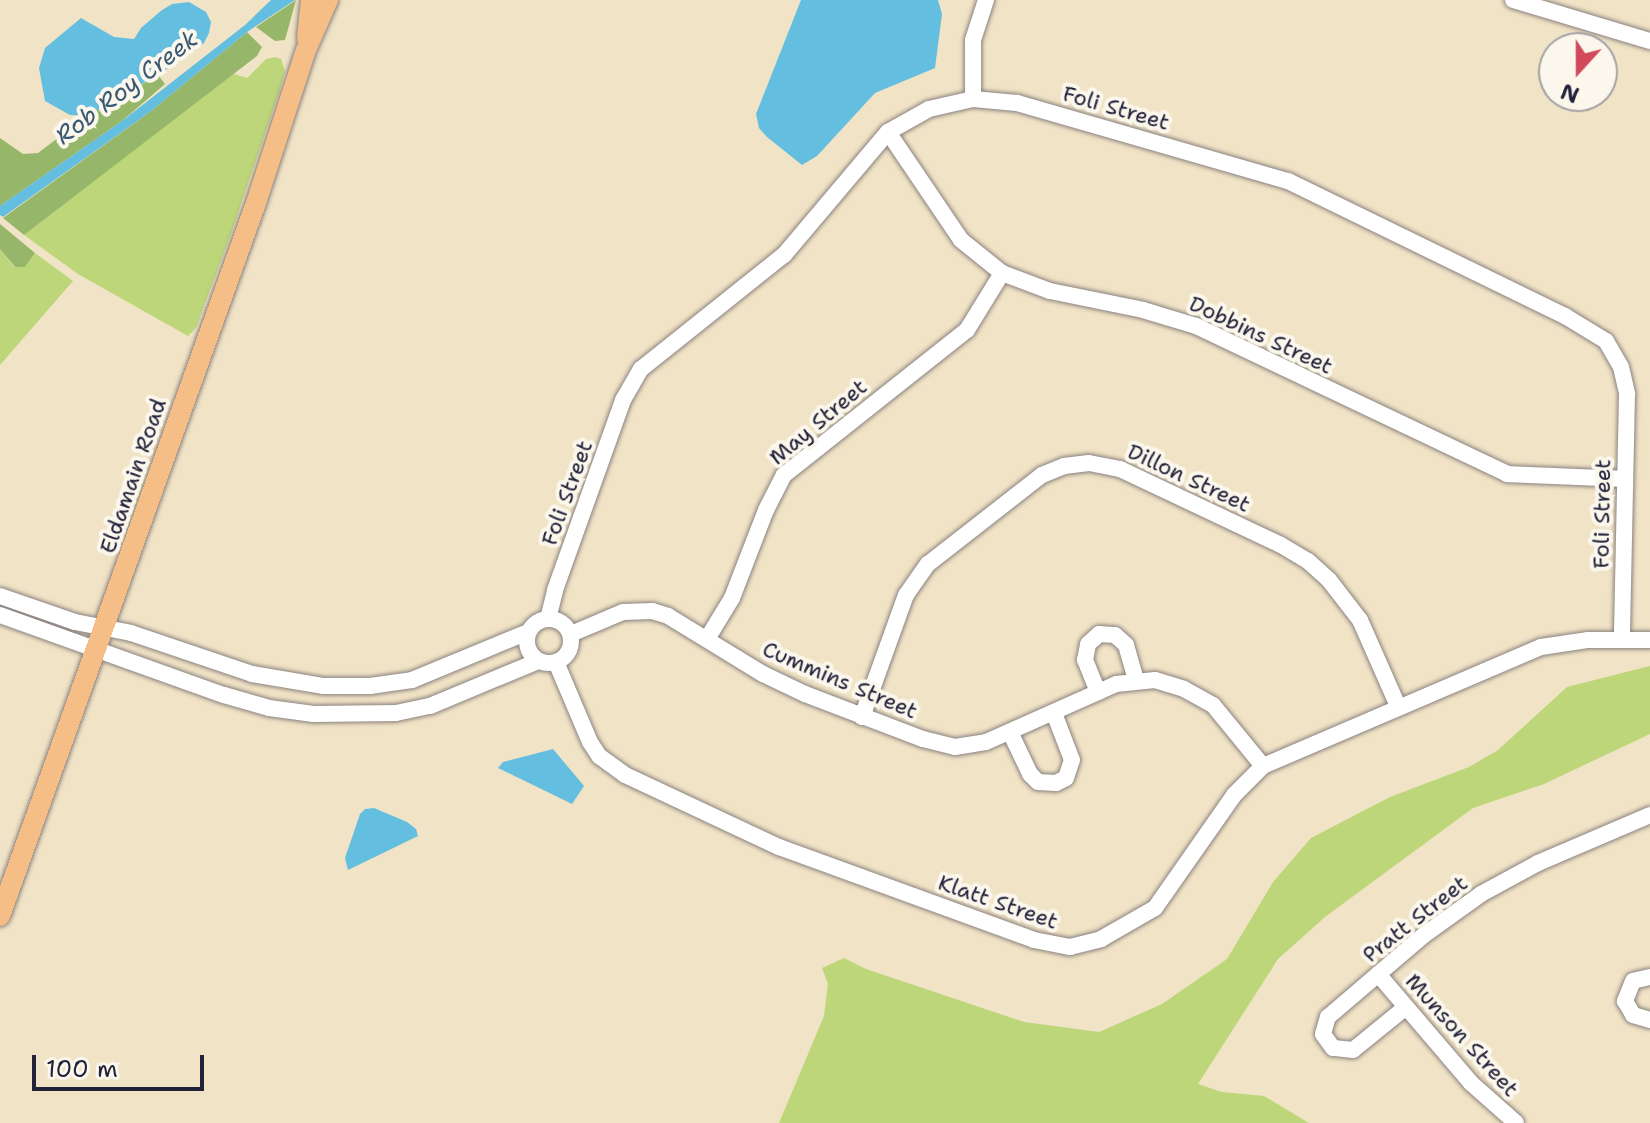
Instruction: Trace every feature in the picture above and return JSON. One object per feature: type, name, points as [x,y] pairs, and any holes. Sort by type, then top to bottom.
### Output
[{"type":"main road","name":"Eldamain Road","points":[[306,50],[311,0]]},
{"type":"main road","name":"Eldamain Road","points":[[0,916],[106,626],[306,50],[328,0]]},
{"type":"street","points":[[973,99],[973,40],[986,0]]},
{"type":"street","points":[[1513,0],[1650,41]]},
{"type":"street","name":"Foli Street","points":[[548,619],[555,590],[620,410],[641,369],[784,255],[888,132],[929,109],[973,99],[1017,103],[1288,181],[1593,330],[1615,354],[1626,381],[1622,640]]},
{"type":"street","name":"Dobbins Street","points":[[888,132],[961,240],[1002,273],[1050,291],[1143,310],[1196,326],[1507,474],[1624,479]]},
{"type":"street","name":"May Street","points":[[707,639],[732,598],[766,510],[784,475],[967,330],[1002,273]]},
{"type":"street","name":"Dillon Street","points":[[862,717],[906,595],[928,564],[1042,475],[1064,466],[1089,463],[1120,469],[1281,545],[1308,561],[1329,580],[1360,620],[1398,706]]},
{"type":"street","points":[[0,596],[75,622],[106,626],[252,674],[302,684],[351,687],[412,680],[528,632],[534,625],[548,619],[559,622],[571,634],[568,653],[556,662],[538,661],[430,706],[396,713],[327,714],[269,708],[0,615]]},
{"type":"street","name":"Cummins Street","points":[[571,634],[636,610],[668,616],[770,677],[862,717],[955,747],[986,742],[1098,692],[1136,680],[1158,681],[1201,697],[1229,721],[1263,766]]},
{"type":"street","points":[[528,632],[529,653],[538,661]]},
{"type":"street","points":[[1098,692],[1086,665],[1085,654],[1094,636],[1104,633],[1115,635],[1126,645],[1136,680]]},
{"type":"street","name":"Klatt Street","points":[[556,662],[590,742],[599,756],[625,775],[779,847],[1040,942],[1062,947],[1098,941],[1154,910],[1234,795],[1263,766],[1541,647],[1650,640]]},
{"type":"street","points":[[1010,732],[1030,774],[1038,782],[1056,783],[1066,778],[1072,760],[1054,713]]},
{"type":"street","name":"Pratt Street","points":[[1406,1007],[1358,1048],[1342,1051],[1329,1045],[1323,1027],[1328,1017],[1433,928],[1512,876],[1650,815]]},
{"type":"street","name":"Munson Street","points":[[1378,974],[1471,1083],[1516,1123]]},
{"type":"street","points":[[1650,977],[1633,981],[1625,1001],[1633,1015],[1650,1020]]},
{"type":"green space","points":[[296,0],[285,40],[275,41],[256,27]]},
{"type":"green space","points":[[247,32],[262,47],[257,56],[24,235],[3,218],[151,111]]},
{"type":"green space","points":[[266,59],[281,59],[285,71],[280,89],[196,328],[188,336],[78,274],[24,235],[231,73],[247,78]]},
{"type":"green space","points":[[158,75],[165,84],[122,121],[0,206],[0,138],[23,154],[38,153],[87,116]]},
{"type":"green space","points":[[0,224],[35,253],[25,267],[15,267],[0,249]]},
{"type":"green space","points":[[0,249],[14,267],[25,267],[35,253],[73,281],[0,365]]},
{"type":"green space","points":[[1650,666],[1650,734],[1544,784],[1473,808],[1325,917],[1278,959],[1198,1084],[1222,1092],[1264,1096],[1309,1123],[779,1123],[824,1016],[828,984],[822,968],[844,958],[866,969],[1024,1022],[1099,1032],[1162,1004],[1227,959],[1273,882],[1311,838],[1390,797],[1469,767],[1498,750],[1567,687]]},
{"type":"water","points":[[271,0],[295,0],[247,32],[151,111],[3,217],[0,215],[0,206],[122,121],[245,25]]},
{"type":"water","points":[[801,0],[938,0],[942,14],[935,68],[875,93],[817,156],[802,165],[767,137],[759,128],[756,114]]},
{"type":"water","name":"Rob Roy Creek","points":[[189,2],[206,12],[211,22],[209,33],[204,43],[169,68],[87,116],[70,115],[45,101],[39,68],[45,48],[81,18],[114,37],[134,39],[141,28],[162,10],[172,4]]},
{"type":"water","points":[[553,749],[584,786],[572,804],[498,768],[503,762]]},
{"type":"water","points":[[374,808],[407,822],[416,829],[418,836],[348,870],[345,858],[360,814],[365,809]]}]
